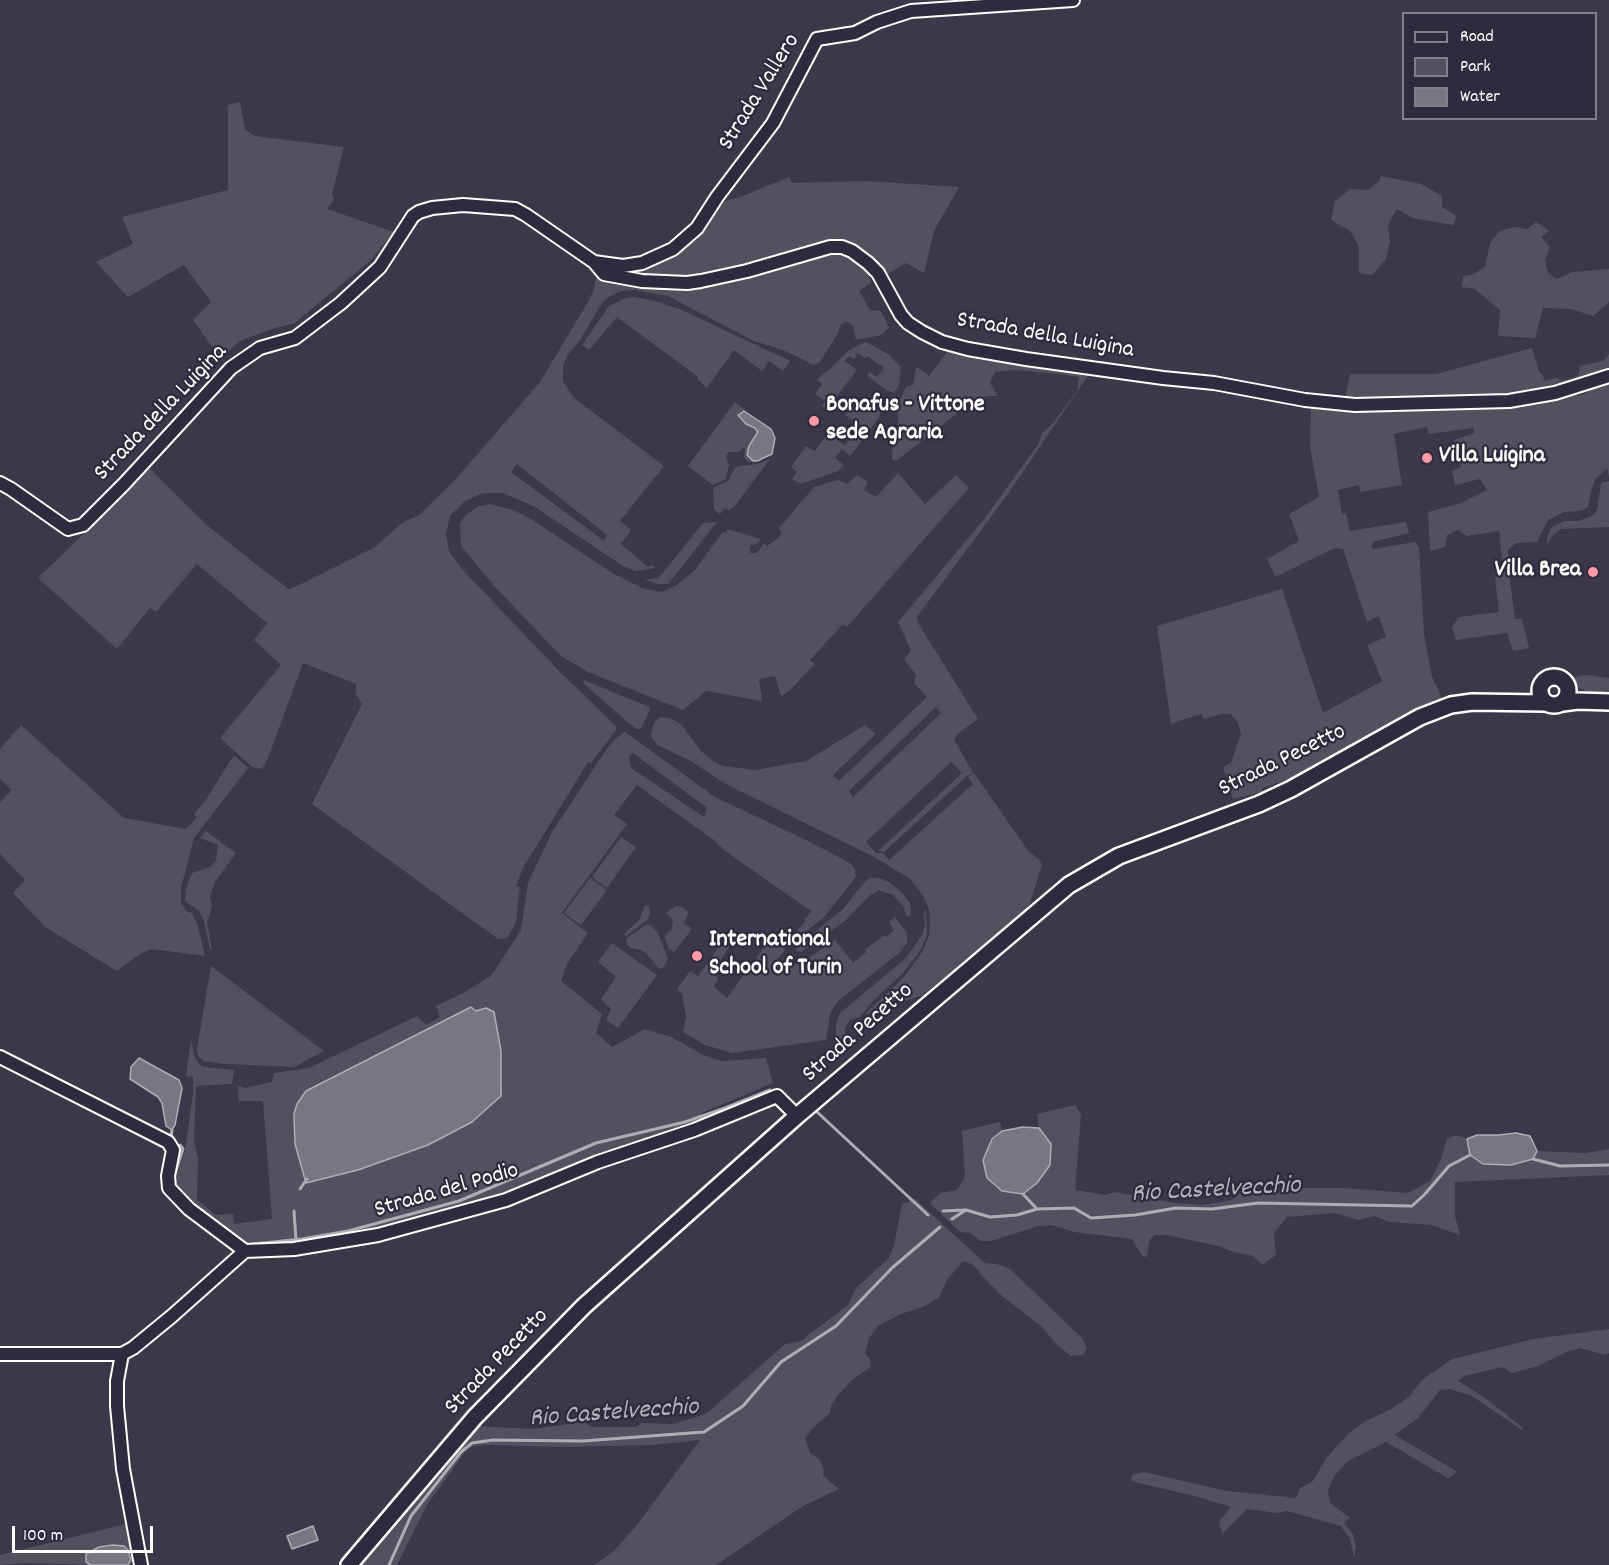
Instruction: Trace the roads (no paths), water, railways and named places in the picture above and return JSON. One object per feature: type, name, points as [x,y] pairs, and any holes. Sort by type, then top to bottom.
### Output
[{"type":"main road","name":"Strada Pecetto","points":[[1506,702],[1530,694],[1546,679],[1554,677],[1563,680],[1568,686],[1585,695],[1607,702]]},
{"type":"main road","points":[[1540,686],[1540,695],[1545,703]]},
{"type":"main road","points":[[1563,703],[1568,695],[1568,686]]},
{"type":"main road","name":"Strada Pecetto","points":[[349,1565],[475,1416],[628,1266],[797,1116],[1069,885],[1119,856],[1259,804],[1291,789],[1420,717],[1451,705],[1472,702],[1506,702],[1545,703],[1554,706],[1577,701],[1607,702]]},
{"type":"street","name":"Strada Vallero","points":[[594,262],[623,266],[642,263],[673,249],[698,228],[717,197],[773,123],[817,39],[855,33],[877,22],[911,11],[1073,0]]},
{"type":"street","name":"Strada della Luigina","points":[[0,483],[68,529],[82,525],[91,519],[231,368],[260,348],[295,338],[340,303],[380,267],[413,216],[424,210],[463,205],[515,210],[526,215],[594,262],[600,272],[611,276],[656,282],[687,283],[747,271],[820,249],[842,247],[860,256],[878,273],[901,315],[908,323],[942,342],[993,354],[1214,383],[1305,400],[1355,405],[1509,401],[1555,393],[1609,376]]},
{"type":"street","points":[[0,1056],[168,1142],[173,1150],[168,1176],[169,1188],[189,1209],[244,1251],[172,1316],[133,1348],[122,1354],[0,1354]]},
{"type":"street","name":"Strada del Podio","points":[[244,1251],[294,1249],[378,1235],[506,1200],[598,1162],[694,1130],[777,1096],[797,1116]]},
{"type":"street","points":[[122,1354],[117,1381],[117,1406],[123,1469],[141,1565]]},
{"type":"water","points":[[744,411],[771,429],[775,438],[772,454],[757,461],[753,461],[747,455],[749,446],[758,432],[738,415]]},
{"type":"water","points":[[471,1007],[476,1011],[486,1008],[494,1012],[501,1051],[501,1096],[472,1122],[428,1145],[358,1170],[306,1183],[295,1144],[294,1114],[297,1104],[306,1091]]},
{"type":"water","points":[[139,1058],[179,1080],[182,1088],[172,1130],[166,1126],[162,1103],[158,1097],[130,1079],[131,1067]]},
{"type":"water","points":[[1023,1127],[1039,1128],[1051,1144],[1050,1165],[1037,1183],[1023,1194],[1002,1191],[987,1178],[983,1160],[992,1139],[1002,1131]]},
{"type":"water","points":[[1516,1133],[1530,1136],[1537,1151],[1533,1159],[1511,1165],[1483,1164],[1470,1155],[1467,1139],[1477,1135]]},
{"type":"water","points":[[313,1526],[318,1540],[292,1549],[287,1536]]},
{"type":"water","points":[[124,1546],[128,1550],[131,1560],[128,1565],[91,1565],[86,1562],[86,1554],[99,1547]]},
{"type":"waterway","points":[[244,1245],[348,1231],[459,1201],[596,1143],[685,1122],[770,1090]]},
{"type":"waterway","points":[[816,1111],[928,1215]]},
{"type":"waterway","points":[[171,1138],[172,1130]]},
{"type":"waterway","points":[[174,1177],[183,1149],[180,1145]]},
{"type":"waterway","name":"Rio Castelvecchio","points":[[952,1219],[966,1210],[990,1217],[1017,1215],[1037,1209],[1074,1208],[1091,1218],[1135,1215],[1176,1208],[1212,1209],[1258,1203],[1412,1206],[1449,1166],[1470,1155]]},
{"type":"waterway","name":"Rio Castelvecchio","points":[[1533,1159],[1560,1166],[1609,1165]]},
{"type":"waterway","points":[[300,1189],[307,1179]]},
{"type":"waterway","points":[[1023,1194],[1037,1209]]},
{"type":"waterway","points":[[943,1211],[965,1210]]},
{"type":"waterway","points":[[294,1211],[296,1240]]},
{"type":"waterway","name":"Rio Castelvecchio","points":[[389,1565],[411,1516],[461,1452],[472,1443],[493,1440],[583,1441],[704,1432],[743,1406],[781,1362],[836,1326],[892,1268],[940,1227]]},
{"type":"place","name":"Bonafus - Vittone sede Agraria","points":[[814,421]]},
{"type":"place","name":"Villa Luigina","points":[[1427,458]]},
{"type":"place","name":"Villa Brea","points":[[1593,572]]},
{"type":"place","name":"International School of Turin","points":[[697,956]]}]
